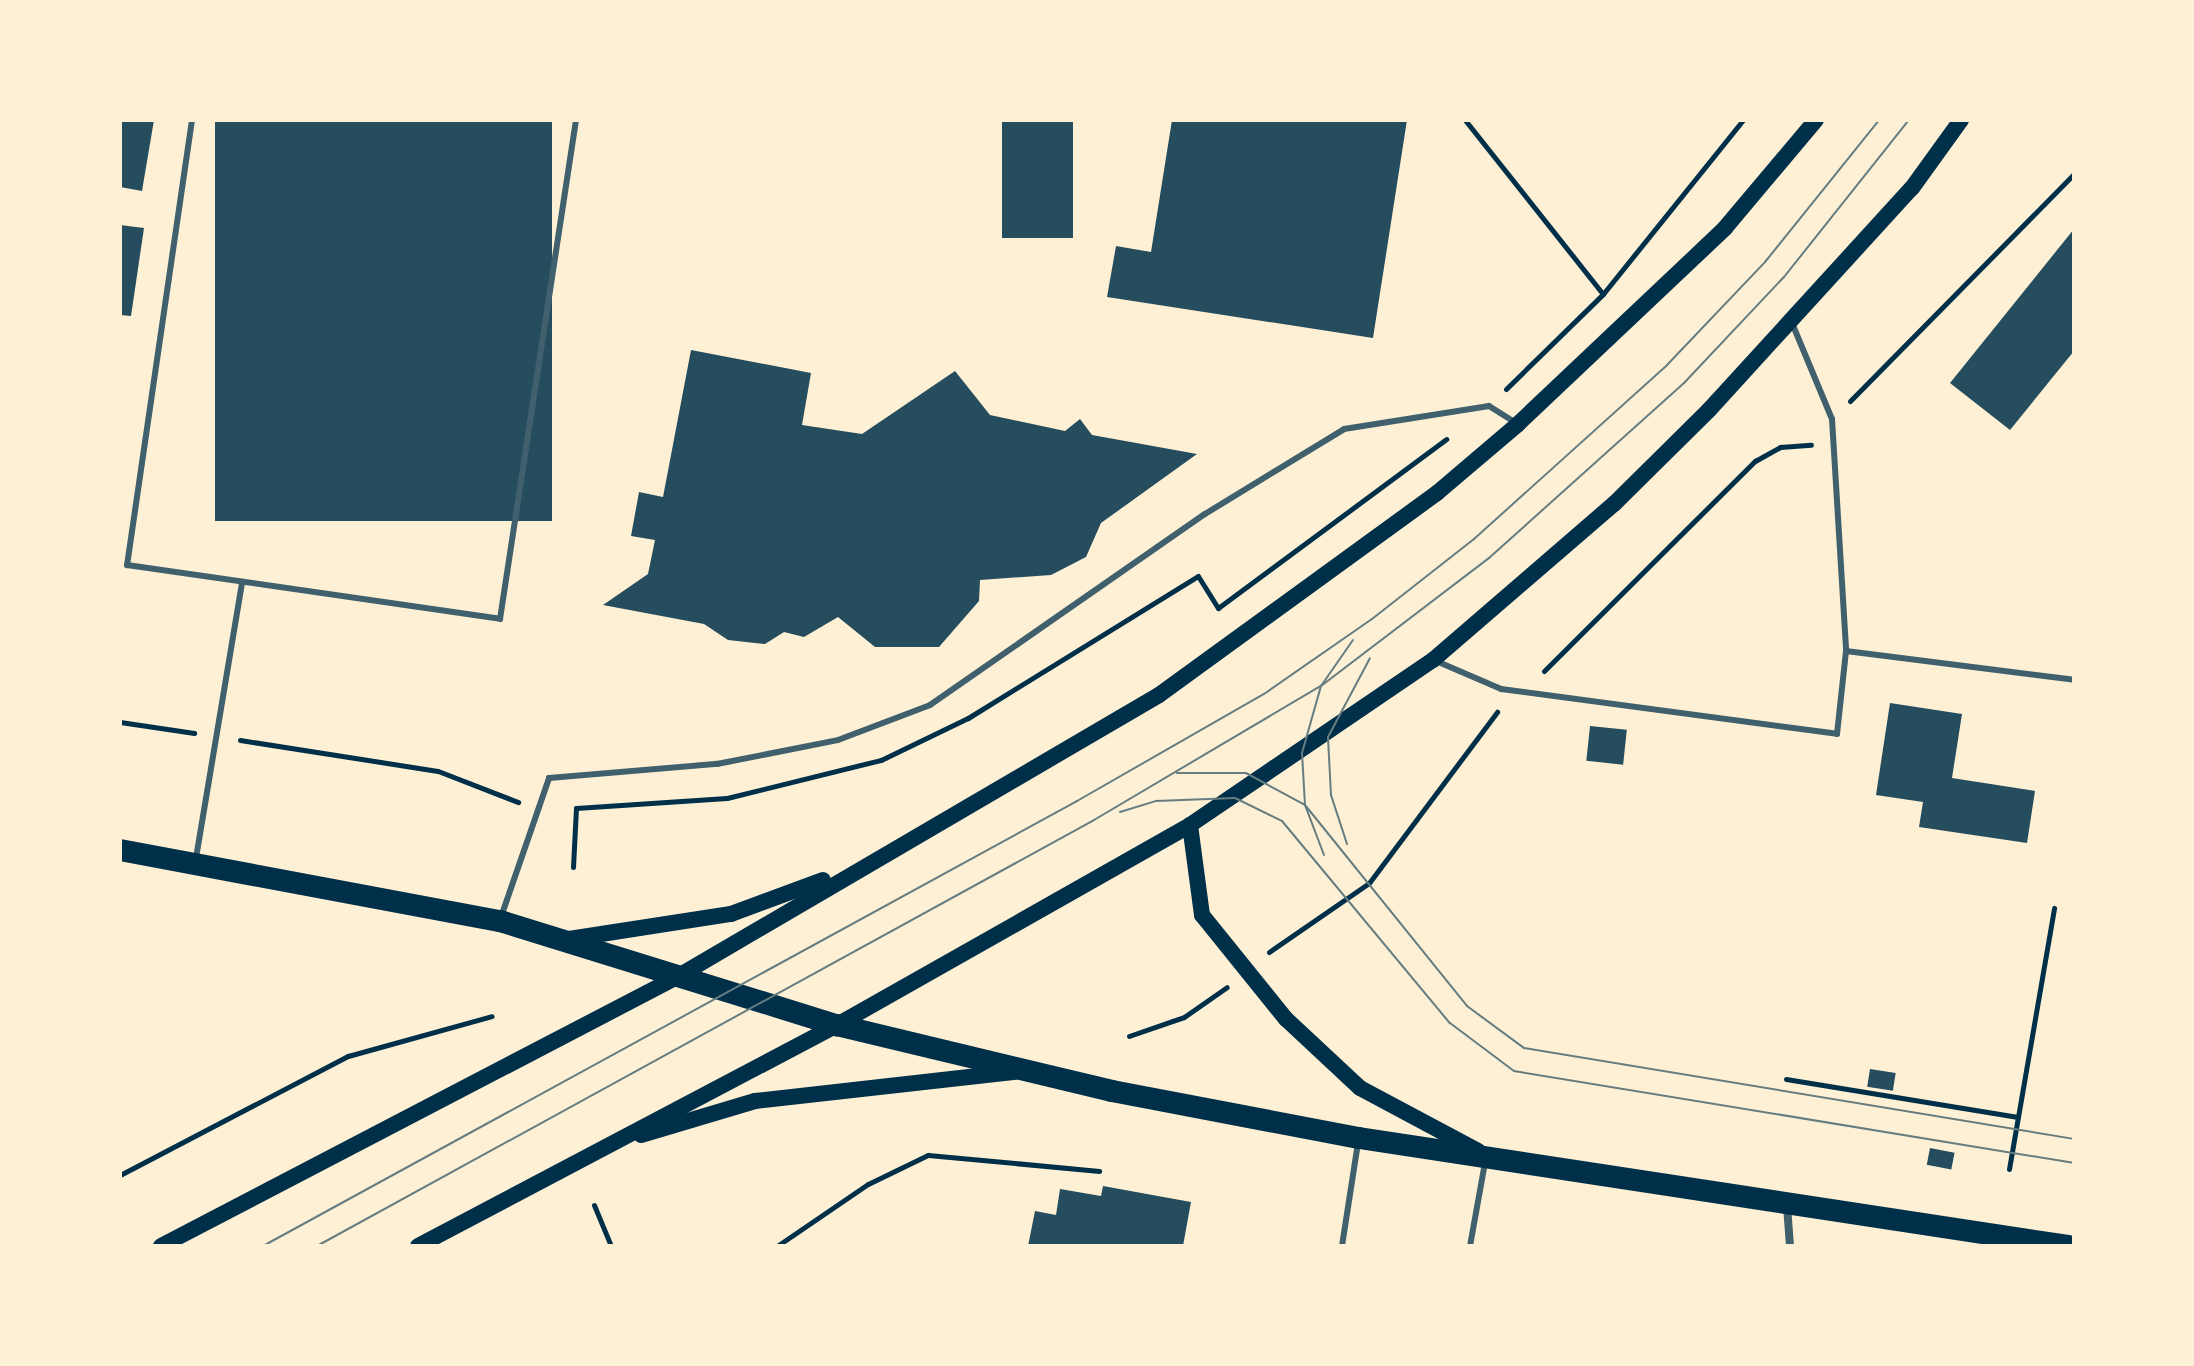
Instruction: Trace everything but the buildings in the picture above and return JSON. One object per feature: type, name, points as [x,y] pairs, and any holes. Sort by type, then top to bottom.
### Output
[{"type":"highway","points":[[120,850],[500,921],[569,939],[677,977],[837,1025],[1023,1071],[1359,1138],[2068,1246]]},
{"type":"main road","points":[[161,1246],[677,977],[1159,695],[1437,493],[1518,424],[1704,249],[1816,120]]},
{"type":"main road","points":[[418,1246],[837,1025],[1190,825],[1433,660],[1614,504],[1792,323],[1912,188],[1961,120]]},
{"type":"main road","points":[[1190,825],[1202,915],[1286,1019],[1360,1088],[1486,1156]]},
{"type":"main road","points":[[569,939],[731,914],[894,849]]},
{"type":"main road","points":[[605,1146],[755,1101],[1023,1071]]},
{"type":"street","points":[[1786,1201],[1790,1246]]},
{"type":"lane","points":[[192,120],[127,565],[500,619],[576,120]]},
{"type":"lane","points":[[1433,660],[1501,689],[1837,734],[1846,651],[1832,419],[1792,323]]},
{"type":"lane","points":[[500,921],[549,778],[717,764],[838,740],[930,705],[1205,514],[1344,429],[1489,406],[1518,424]]},
{"type":"lane","points":[[195,862],[242,583]]},
{"type":"lane","points":[[1846,651],[2074,680]]},
{"type":"lane","points":[[1342,1246],[1359,1138]]},
{"type":"lane","points":[[1470,1246],[1486,1156]]},
{"type":"path","points":[[1465,120],[1603,294],[1743,120]]},
{"type":"path","points":[[1755,461],[1780,447],[1811,445],[1832,419],[2074,174]]},
{"type":"path","points":[[120,722],[438,771],[538,810],[576,808]]},
{"type":"path","points":[[2009,1169],[2054,908]]},
{"type":"path","points":[[1129,1036],[1184,1017],[1227,987]]},
{"type":"path","points":[[120,1175],[348,1056],[492,1016]]},
{"type":"path","points":[[1786,1079],[2018,1117]]},
{"type":"path","points":[[777,1246],[868,1184],[928,1155],[1099,1171]]},
{"type":"path","points":[[594,1205],[611,1246]]},
{"type":"tram line","points":[[263,1246],[1077,801],[1264,694],[1372,619],[1474,539],[1667,365],[1765,262],[1879,120]]},
{"type":"tram line","points":[[317,1246],[1094,820],[1321,686],[1489,558],[1684,383],[1784,277],[1909,120]]},
{"type":"tram line","points":[[1324,855],[1305,805],[1302,753],[1321,686],[1353,640]]},
{"type":"tram line","points":[[1347,844],[1331,795],[1328,737],[1370,658]]},
{"type":"tram line","points":[[1177,773],[1246,773],[1305,805],[1467,1006],[1524,1048],[2074,1139]]},
{"type":"tram line","points":[[1120,812],[1156,801],[1235,798],[1282,821],[1450,1023],[1514,1071],[2074,1163]]}]
